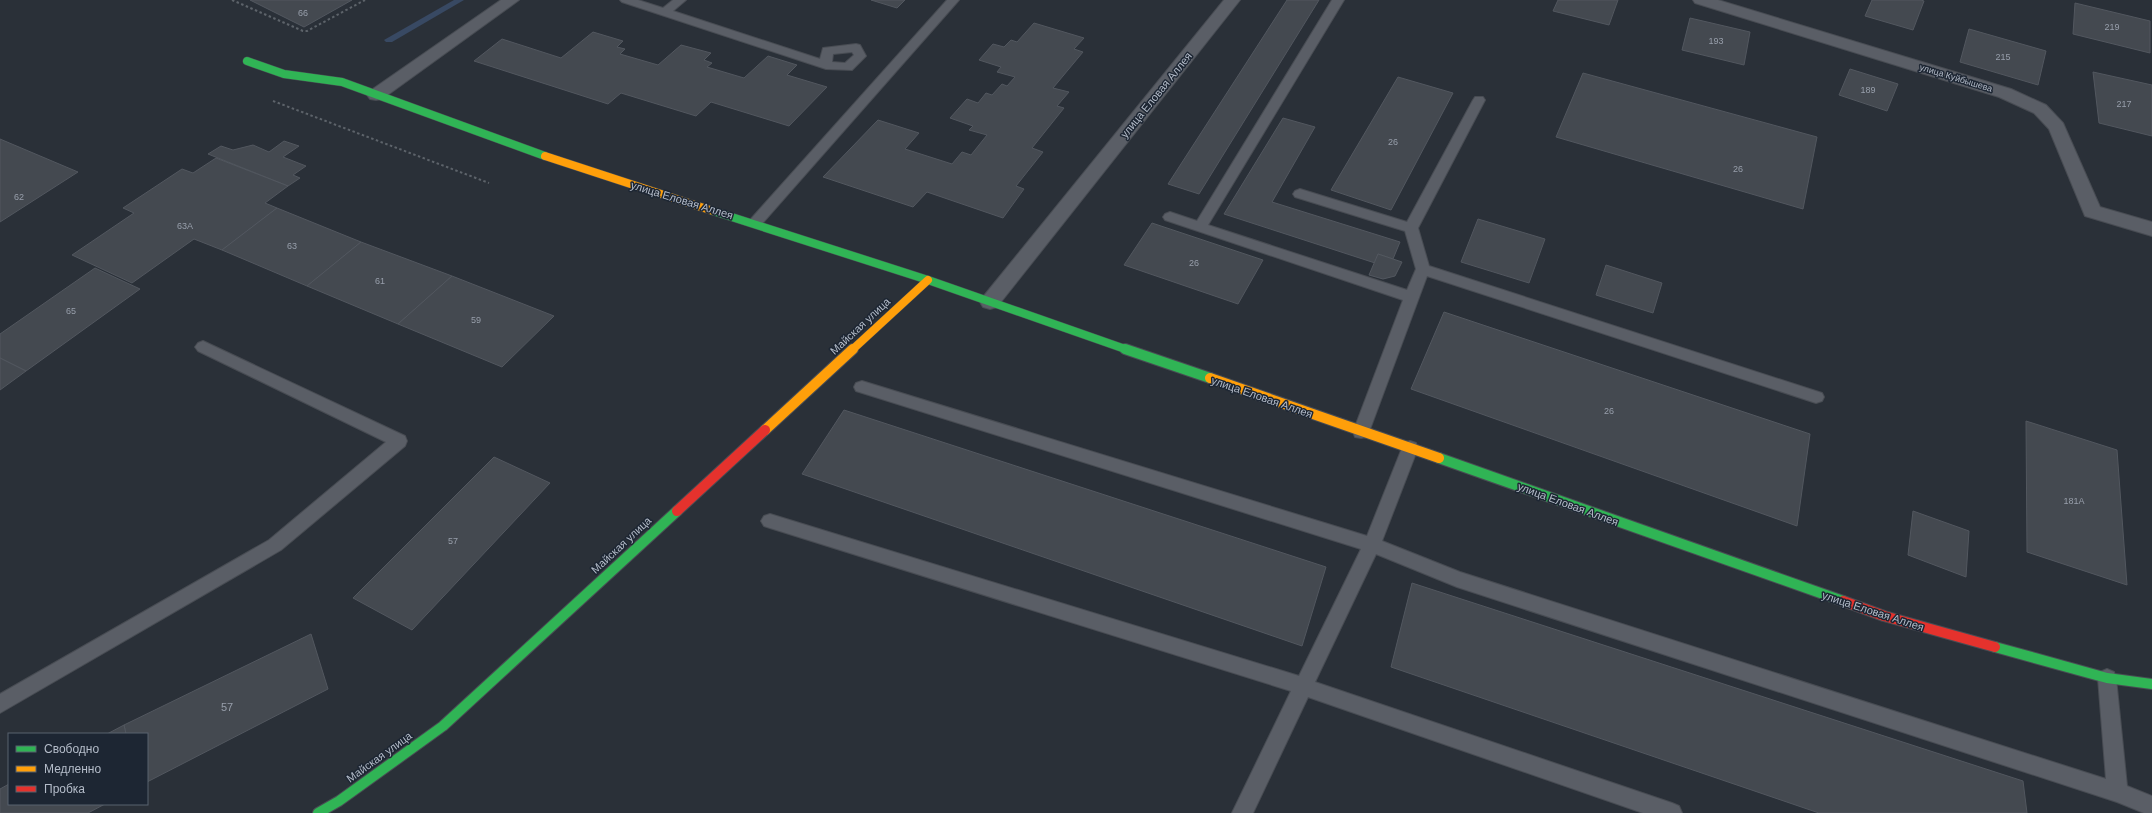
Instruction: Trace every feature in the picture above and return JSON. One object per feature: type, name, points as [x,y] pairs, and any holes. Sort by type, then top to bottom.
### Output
[{"type":"street","points":[[376,94],[511,0]]},
{"type":"street","name":"улица Еловая Аллея","points":[[990,302],[1232,0]]},
{"type":"street","name":"улица Куйбышева","points":[[1700,0],[2005,93],[2040,109],[2057,127],[2092,211],[2152,228]]},
{"type":"street","name":"улица Еловая Аллея","points":[[247,61],[284,74],[342,82],[566,164],[755,223],[928,280],[1410,448],[1884,616],[2107,678],[2152,684]]},
{"type":"street","name":"Майская улица","points":[[318,813],[339,801],[443,726],[928,280]]},
{"type":"lane","points":[[626,0],[826,65]]},
{"type":"lane","points":[[665,12],[680,0]]},
{"type":"lane","points":[[755,223],[953,0]]},
{"type":"lane","points":[[1200,227],[1338,0]]},
{"type":"lane","points":[[1362,432],[1411,297],[1423,269],[1411,228],[1479,100]]},
{"type":"lane","points":[[1300,194],[1411,228]]},
{"type":"lane","points":[[1170,218],[1411,297]]},
{"type":"lane","points":[[1423,269],[1816,398]]},
{"type":"lane","points":[[0,704],[274,545],[399,441],[203,347]]},
{"type":"lane","points":[[862,387],[1372,545],[1457,579],[2117,792],[2152,806]]},
{"type":"lane","points":[[1242,813],[1305,687],[1372,545],[1410,448]]},
{"type":"lane","points":[[770,521],[1305,687],[1672,813]]},
{"type":"lane","points":[[2107,678],[2117,792]]},
{"type":"path","points":[[232,0],[302,31],[307,31],[365,0]]},
{"type":"path","points":[[267,99],[489,183]]},
{"type":"building","points":[[250,0],[352,0],[304,27]]},
{"type":"building","points":[[871,0],[905,0],[897,8]]},
{"type":"building","points":[[1287,0],[1319,0],[1199,194],[1168,184]]},
{"type":"building","points":[[1558,0],[1618,0],[1609,25],[1553,11]]},
{"type":"building","points":[[1872,0],[1924,1],[1913,30],[1865,16]]},
{"type":"building","points":[[2075,3],[2150,21],[2150,53],[2073,34]]},
{"type":"building","points":[[1690,18],[1750,32],[1744,65],[1682,50]]},
{"type":"building","points":[[1034,23],[1084,38],[1074,49],[1083,52],[1053,88],[1069,92],[1057,106],[1064,108],[1032,148],[1043,152],[1016,186],[1024,189],[1003,218],[927,192],[913,207],[823,177],[878,120],[919,133],[905,149],[952,164],[962,152],[971,155],[987,135],[969,130],[973,126],[950,118],[967,99],[978,103],[986,93],[992,95],[1002,84],[1007,86],[1015,77],[997,72],[1001,67],[979,60],[993,44],[1004,47],[1011,40],[1017,42]]},
{"type":"building","points":[[1969,29],[2046,51],[2038,85],[1960,62]]},
{"type":"building","points":[[593,32],[623,41],[617,47],[625,49],[620,54],[658,65],[681,45],[711,53],[704,60],[712,63],[707,67],[744,78],[768,56],[797,65],[787,75],[827,87],[789,126],[711,102],[696,116],[621,93],[608,104],[474,61],[502,39],[561,58]]},
{"type":"building","points":[[1850,69],[1898,84],[1887,111],[1839,95]]},
{"type":"building","points":[[2093,72],[2152,85],[2152,136],[2099,123]]},
{"type":"building","points":[[1583,73],[1817,137],[1803,209],[1556,137]]},
{"type":"building","points":[[1398,77],[1453,93],[1391,210],[1331,190]]},
{"type":"building","points":[[1283,118],[1315,127],[1272,202],[1400,242],[1393,259],[1378,254],[1375,263],[1224,214]]},
{"type":"building","points":[[0,139],[78,172],[0,222]]},
{"type":"building","points":[[284,141],[299,146],[283,157],[306,166],[293,175],[300,178],[288,186],[208,154],[221,146],[233,150],[253,145],[269,152]]},
{"type":"building","points":[[216,158],[288,186],[265,203],[277,208],[222,250],[194,239],[132,283],[72,255],[134,213],[123,208],[182,169],[193,173]]},
{"type":"building","points":[[277,208],[361,242],[307,286],[222,250]]},
{"type":"building","points":[[1478,219],[1545,239],[1529,283],[1461,262]]},
{"type":"building","points":[[1152,223],[1263,260],[1238,304],[1124,265]]},
{"type":"building","points":[[361,242],[452,276],[398,324],[307,286]]},
{"type":"building","points":[[1378,254],[1402,262],[1395,276],[1383,279],[1369,275]]},
{"type":"building","points":[[1606,265],[1662,283],[1653,313],[1596,295]]},
{"type":"building","points":[[95,268],[140,289],[26,371],[0,358],[0,334]]},
{"type":"building","points":[[452,276],[554,316],[502,367],[398,324]]},
{"type":"building","points":[[1444,312],[1810,434],[1797,526],[1411,389]]},
{"type":"building","points":[[0,358],[26,371],[0,390]]},
{"type":"building","points":[[844,410],[1326,567],[1302,646],[802,474]]},
{"type":"building","points":[[2026,421],[2117,450],[2127,585],[2027,552]]},
{"type":"building","points":[[494,457],[550,483],[412,630],[353,598]]},
{"type":"building","points":[[1913,511],[1969,531],[1966,577],[1908,555]]},
{"type":"building","points":[[1412,583],[2023,781],[2027,813],[1819,813],[1391,667]]},
{"type":"building","points":[[311,634],[328,689],[148,781],[148,733],[126,733],[124,725]]},
{"type":"building","points":[[124,725],[126,733],[109,733]]},
{"type":"building","points":[[8,785],[8,805],[103,805],[88,813],[0,813],[0,789]]},
{"type":"waterway","points":[[389,40],[460,0]]},
{"type":"traffic: fast","points":[[247,61],[284,74],[342,82],[545,156]]},
{"type":"traffic: fast","points":[[713,211],[928,280],[1210,378]]},
{"type":"traffic: fast","points":[[1439,458],[1843,601]]},
{"type":"traffic: fast","points":[[318,813],[339,801],[443,726],[677,511]]},
{"type":"traffic: fast","points":[[1995,647],[2107,678],[2152,684]]},
{"type":"traffic: slow","points":[[545,156],[713,211]]},
{"type":"traffic: slow","points":[[765,430],[928,280]]},
{"type":"traffic: slow","points":[[1210,378],[1439,458]]},
{"type":"traffic: jam","points":[[677,511],[765,430]]},
{"type":"traffic: jam","points":[[1843,601],[1884,616],[1995,647]]}]
